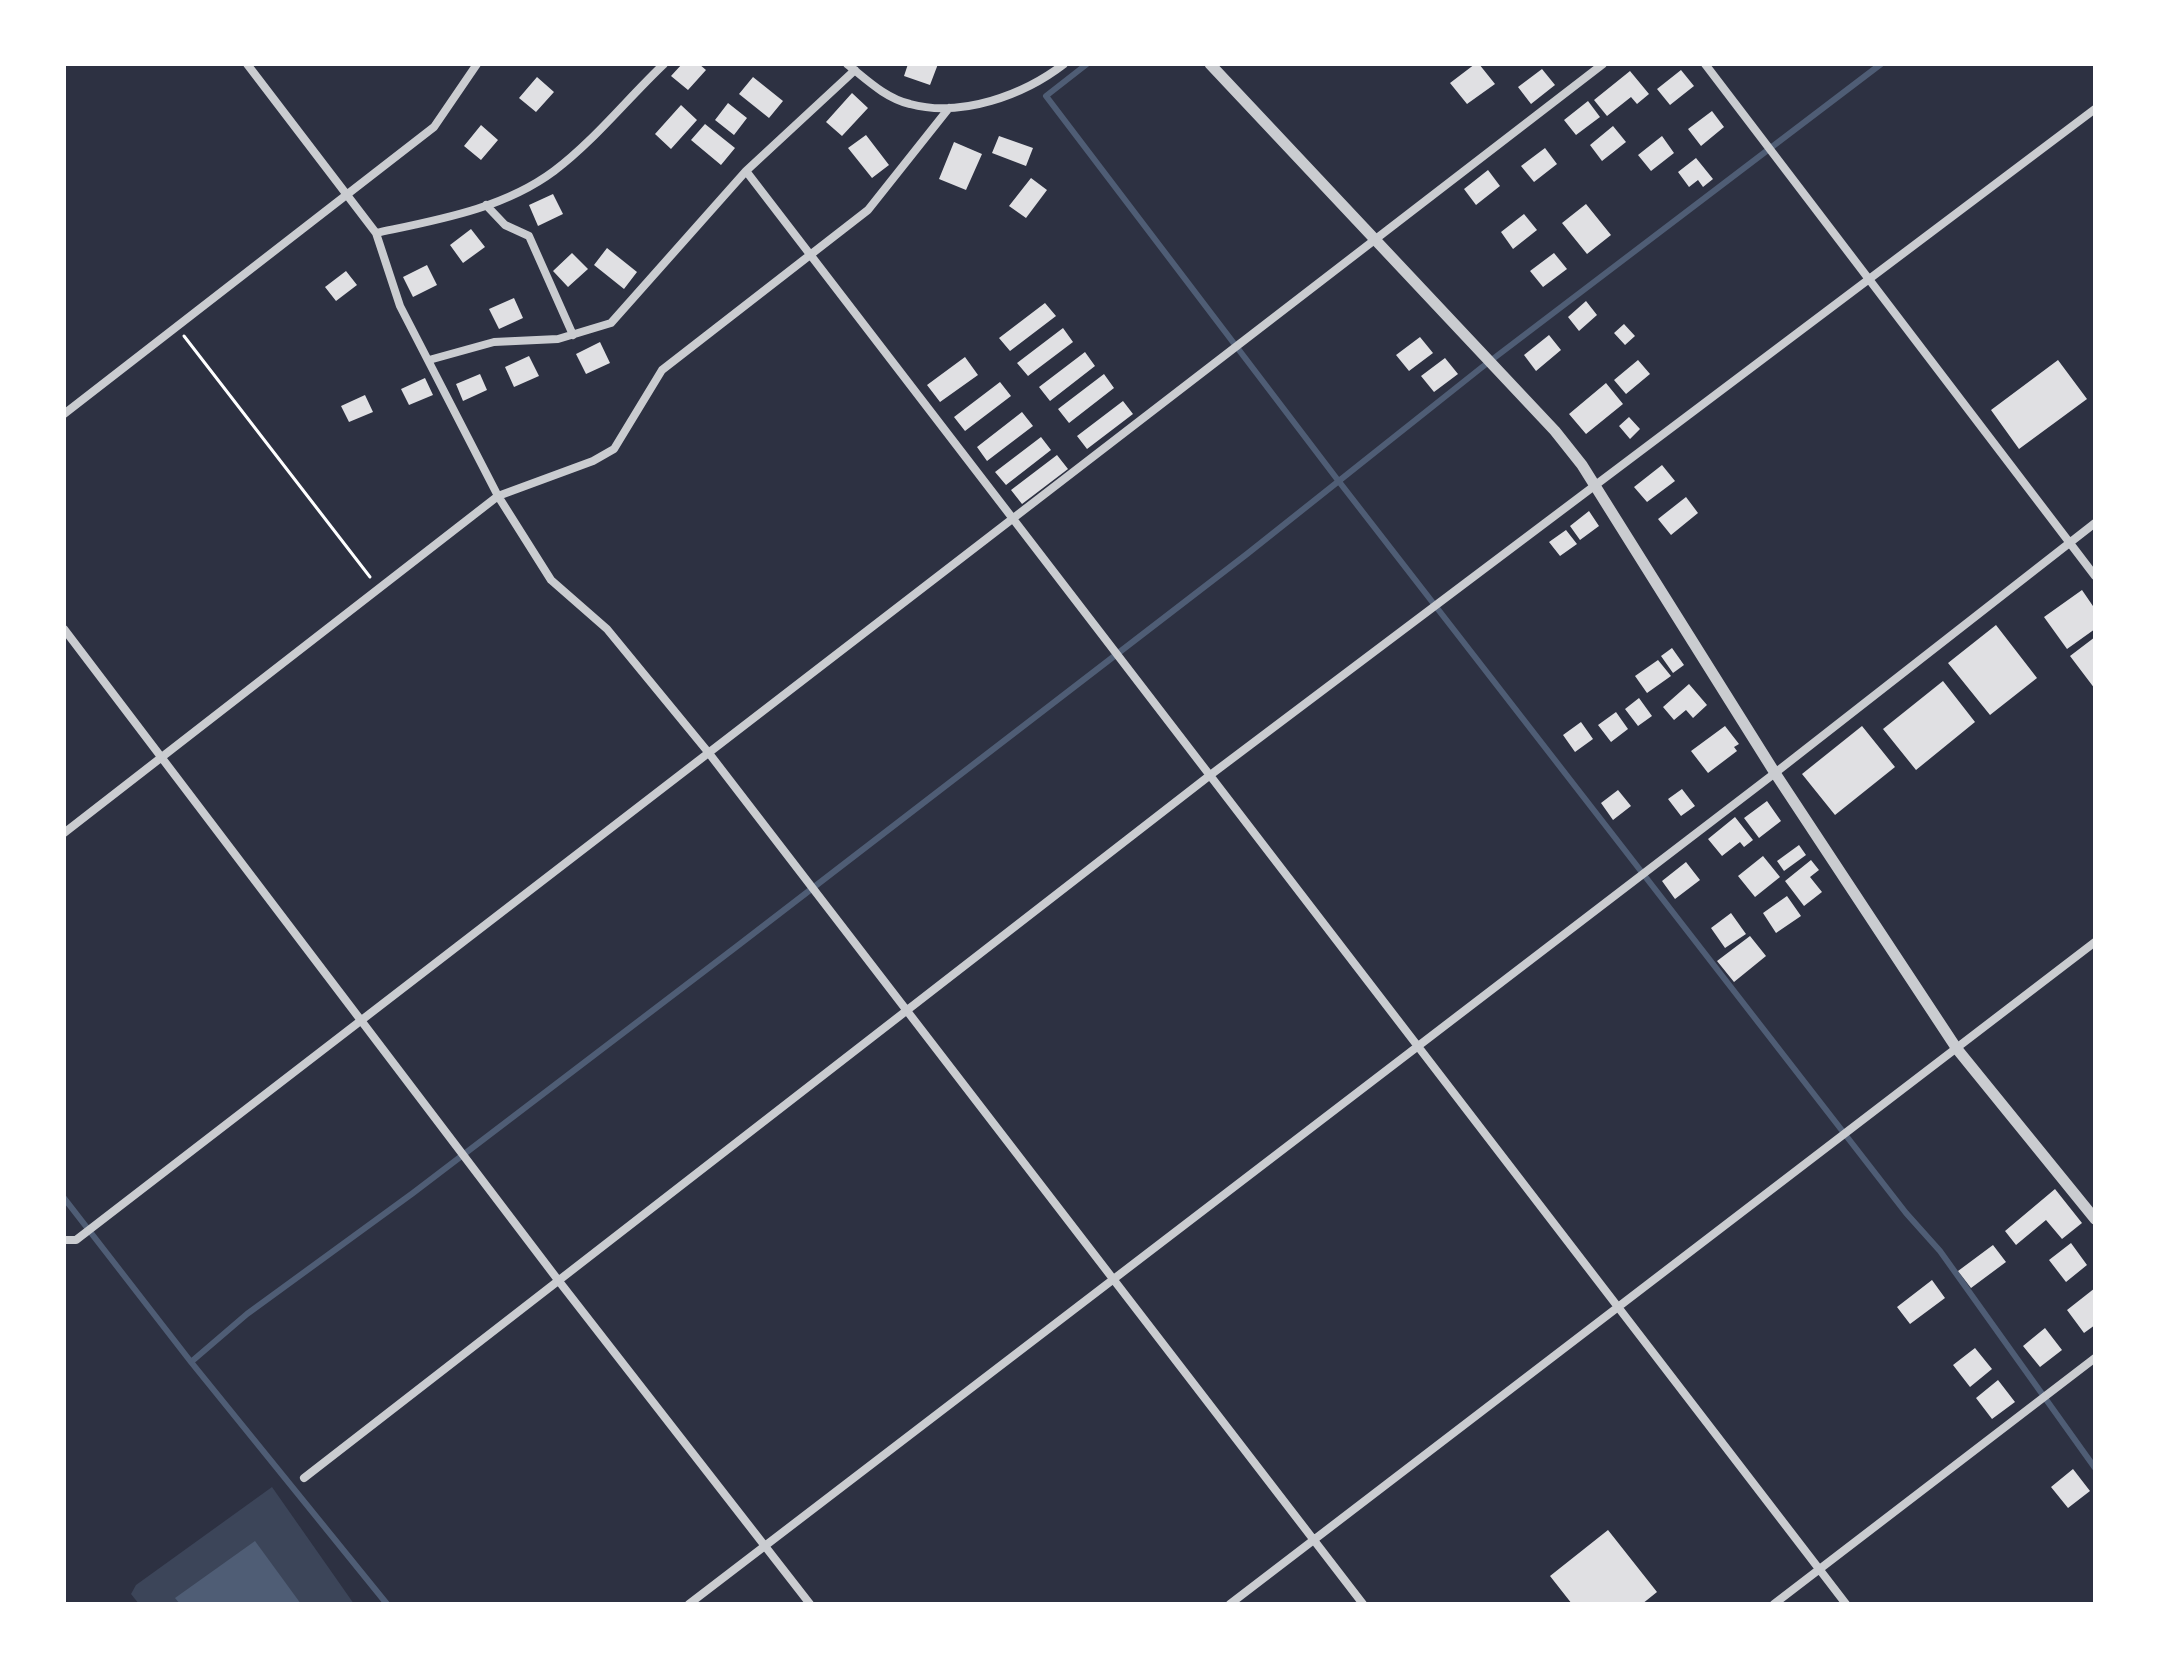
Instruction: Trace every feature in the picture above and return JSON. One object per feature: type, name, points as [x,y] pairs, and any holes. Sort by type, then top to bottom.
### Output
[{"type":"street","points":[[247,64],[376,233],[400,306],[498,496],[551,580],[607,629],[708,752],[1363,1604]]},
{"type":"street","points":[[64,414],[434,127],[477,64]]},
{"type":"street","points":[[376,233],[465,214],[516,193],[554,171],[664,64]]},
{"type":"street","points":[[429,360],[494,342],[558,339],[611,323],[746,171],[851,67],[885,94],[910,105],[949,108],[1013,93],[1064,64]]},
{"type":"street","points":[[1210,64],[1555,431],[1595,486],[1775,773],[1957,1049],[2095,1219]]},
{"type":"street","points":[[64,1240],[76,1240],[1603,64]]},
{"type":"street","points":[[1705,64],[2095,576]]},
{"type":"street","points":[[64,833],[498,496],[593,461],[614,449],[662,370],[868,210],[949,108]]},
{"type":"street","points":[[304,1478],[1209,776],[2095,109]]},
{"type":"street","points":[[746,171],[1846,1604]]},
{"type":"street","points":[[486,205],[505,225],[529,236],[573,335]]},
{"type":"street","points":[[689,1604],[1775,773],[2095,523]]},
{"type":"street","points":[[64,629],[363,1018],[558,1280],[810,1604]]},
{"type":"street","points":[[1230,1604],[2095,942]]},
{"type":"street","points":[[1774,1604],[2095,1358]]},
{"type":"path","points":[[177,327],[379,589]]},
{"type":"shaded area","points":[[272,1487],[354,1604],[139,1604],[131,1594],[136,1585]]},
{"type":"shaded area","points":[[255,1541],[301,1604],[180,1604],[175,1598]]},
{"type":"building","points":[[682,64],[699,64],[706,70],[688,90],[671,76]]},
{"type":"building","points":[[908,64],[938,64],[930,85],[904,76]]},
{"type":"building","points":[[1479,64],[1495,84],[1467,104],[1450,83]]},
{"type":"building","points":[[1542,69],[1555,85],[1531,104],[1518,87]]},
{"type":"building","points":[[1681,70],[1694,86],[1670,105],[1657,89]]},
{"type":"building","points":[[1630,71],[1649,94],[1637,104],[1631,97],[1607,116],[1594,100]]},
{"type":"building","points":[[537,77],[554,92],[536,112],[519,98]]},
{"type":"building","points":[[753,77],[783,101],[769,118],[739,94]]},
{"type":"building","points":[[852,93],[868,108],[842,136],[826,122]]},
{"type":"building","points":[[1588,101],[1600,117],[1576,135],[1564,120]]},
{"type":"building","points":[[728,103],[747,118],[734,135],[715,120]]},
{"type":"building","points":[[681,105],[697,120],[671,149],[655,134]]},
{"type":"building","points":[[1712,111],[1724,127],[1701,146],[1688,129]]},
{"type":"building","points":[[705,124],[735,148],[721,165],[691,140]]},
{"type":"building","points":[[481,125],[498,140],[481,160],[464,146]]},
{"type":"building","points":[[1613,126],[1626,142],[1602,161],[1590,145]]},
{"type":"building","points":[[866,135],[889,165],[872,178],[848,148]]},
{"type":"building","points":[[999,136],[1033,148],[1026,166],[992,153]]},
{"type":"building","points":[[1662,136],[1674,153],[1651,171],[1638,155]]},
{"type":"building","points":[[954,142],[982,154],[966,190],[939,179]]},
{"type":"building","points":[[1545,148],[1557,164],[1534,182],[1521,166]]},
{"type":"building","points":[[1696,158],[1713,179],[1703,187],[1698,180],[1689,187],[1678,172]]},
{"type":"building","points":[[1488,170],[1500,186],[1476,205],[1464,189]]},
{"type":"building","points":[[1031,178],[1047,190],[1026,218],[1009,206]]},
{"type":"building","points":[[553,194],[563,214],[538,226],[529,205]]},
{"type":"building","points":[[1586,204],[1611,235],[1587,254],[1562,223]]},
{"type":"building","points":[[1524,214],[1537,230],[1513,249],[1501,232]]},
{"type":"building","points":[[471,229],[485,247],[463,263],[450,245]]},
{"type":"building","points":[[607,248],[637,272],[624,289],[594,265]]},
{"type":"building","points":[[572,253],[588,269],[568,287],[553,271]]},
{"type":"building","points":[[1554,253],[1567,269],[1543,287],[1530,271]]},
{"type":"building","points":[[427,265],[437,285],[413,297],[403,277]]},
{"type":"building","points":[[346,271],[357,285],[336,301],[325,287]]},
{"type":"building","points":[[514,298],[523,318],[499,329],[489,309]]},
{"type":"building","points":[[1586,301],[1597,315],[1579,331],[1568,317]]},
{"type":"building","points":[[1045,303],[1056,316],[1010,351],[999,338]]},
{"type":"building","points":[[1624,324],[1635,336],[1625,345],[1614,333]]},
{"type":"building","points":[[1063,328],[1073,342],[1028,376],[1017,363]]},
{"type":"building","points":[[1549,335],[1561,350],[1536,371],[1524,355]]},
{"type":"building","points":[[1420,337],[1433,353],[1409,371],[1396,355]]},
{"type":"building","points":[[600,342],[610,363],[586,374],[576,354]]},
{"type":"building","points":[[1085,352],[1095,366],[1050,401],[1039,387]]},
{"type":"building","points":[[529,356],[539,376],[514,387],[505,367]]},
{"type":"building","points":[[965,357],[978,375],[940,402],[927,385]]},
{"type":"building","points":[[1445,358],[1458,374],[1434,392],[1421,376]]},
{"type":"building","points":[[1638,360],[1650,374],[1626,394],[1614,380]]},
{"type":"building","points":[[2058,360],[2087,399],[2019,449],[1991,410]]},
{"type":"building","points":[[480,374],[487,390],[463,401],[456,384]]},
{"type":"building","points":[[1104,374],[1114,388],[1069,423],[1058,409]]},
{"type":"building","points":[[425,378],[433,395],[409,405],[401,389]]},
{"type":"building","points":[[1000,382],[1011,396],[965,431],[954,417]]},
{"type":"building","points":[[1606,383],[1623,404],[1586,434],[1569,414]]},
{"type":"building","points":[[365,395],[373,412],[349,422],[341,406]]},
{"type":"building","points":[[1123,401],[1133,414],[1087,449],[1077,436]]},
{"type":"building","points":[[1022,412],[1033,426],[987,461],[977,447]]},
{"type":"building","points":[[1629,417],[1640,429],[1630,439],[1619,426]]},
{"type":"building","points":[[1041,437],[1051,450],[1006,485],[995,472]]},
{"type":"building","points":[[1057,455],[1068,469],[1022,504],[1011,490]]},
{"type":"building","points":[[1662,465],[1675,481],[1647,502],[1634,487]]},
{"type":"building","points":[[1686,497],[1698,513],[1671,535],[1658,519]]},
{"type":"building","points":[[1589,511],[1599,526],[1580,540],[1570,526]]},
{"type":"building","points":[[1566,530],[1577,544],[1560,556],[1549,542]]},
{"type":"building","points":[[2082,590],[2095,609],[2095,629],[2067,649],[2044,617]]},
{"type":"building","points":[[1996,625],[2037,678],[1990,715],[1948,663]]},
{"type":"building","points":[[2095,637],[2095,689],[2070,656]]},
{"type":"building","points":[[1672,648],[1684,665],[1673,673],[1661,656]]},
{"type":"building","points":[[1658,660],[1671,676],[1647,693],[1635,676]]},
{"type":"building","points":[[1943,681],[1975,722],[1916,770],[1883,729]]},
{"type":"building","points":[[1689,684],[1707,705],[1693,718],[1686,710],[1674,720],[1663,707]]},
{"type":"building","points":[[1639,698],[1652,716],[1638,726],[1625,709]]},
{"type":"building","points":[[1616,712],[1628,729],[1611,742],[1598,725]]},
{"type":"building","points":[[1581,722],[1593,739],[1575,752],[1563,735]]},
{"type":"building","points":[[1725,726],[1739,744],[1734,747],[1737,751],[1708,773],[1691,751]]},
{"type":"building","points":[[1862,726],[1895,767],[1835,815],[1802,774]]},
{"type":"building","points":[[1682,789],[1695,806],[1681,816],[1668,799]]},
{"type":"building","points":[[1618,790],[1631,806],[1613,820],[1601,803]]},
{"type":"building","points":[[1767,801],[1781,821],[1759,838],[1744,818]]},
{"type":"building","points":[[1735,817],[1753,840],[1744,847],[1740,842],[1722,856],[1708,839]]},
{"type":"building","points":[[1799,845],[1806,855],[1784,871],[1777,861]]},
{"type":"building","points":[[1763,856],[1780,877],[1755,897],[1738,876]]},
{"type":"building","points":[[1811,860],[1819,870],[1810,877],[1822,892],[1804,906],[1785,881]]},
{"type":"building","points":[[1686,862],[1700,880],[1675,899],[1662,881]]},
{"type":"building","points":[[1787,896],[1801,916],[1776,933],[1763,913]]},
{"type":"building","points":[[1731,913],[1746,934],[1725,948],[1711,928]]},
{"type":"building","points":[[1750,936],[1766,956],[1734,982],[1717,961]]},
{"type":"building","points":[[2055,1189],[2082,1223],[2062,1239],[2046,1220],[2016,1245],[2005,1231]]},
{"type":"building","points":[[2071,1243],[2087,1265],[2066,1282],[2049,1260]]},
{"type":"building","points":[[1993,1245],[2006,1262],[1971,1288],[1958,1271]]},
{"type":"building","points":[[1932,1280],[1945,1298],[1910,1324],[1897,1307]]},
{"type":"building","points":[[2095,1288],[2095,1325],[2084,1333],[2067,1310]]},
{"type":"building","points":[[2045,1328],[2062,1350],[2040,1367],[2023,1346]]},
{"type":"building","points":[[1975,1348],[1992,1369],[1970,1387],[1953,1365]]},
{"type":"building","points":[[1998,1380],[2015,1402],[1992,1419],[1976,1398]]},
{"type":"building","points":[[2073,1469],[2090,1491],[2068,1508],[2051,1487]]},
{"type":"building","points":[[1608,1530],[1657,1592],[1642,1604],[1572,1604],[1550,1576]]},
{"type":"waterway","points":[[1087,64],[1046,96],[1337,479],[1906,1213],[1940,1251],[2095,1468]]},
{"type":"waterway","points":[[191,1362],[247,1314],[413,1193],[736,947],[1247,554],[1481,368],[1881,64]]},
{"type":"waterway","points":[[64,1198],[191,1362],[387,1604]]}]
